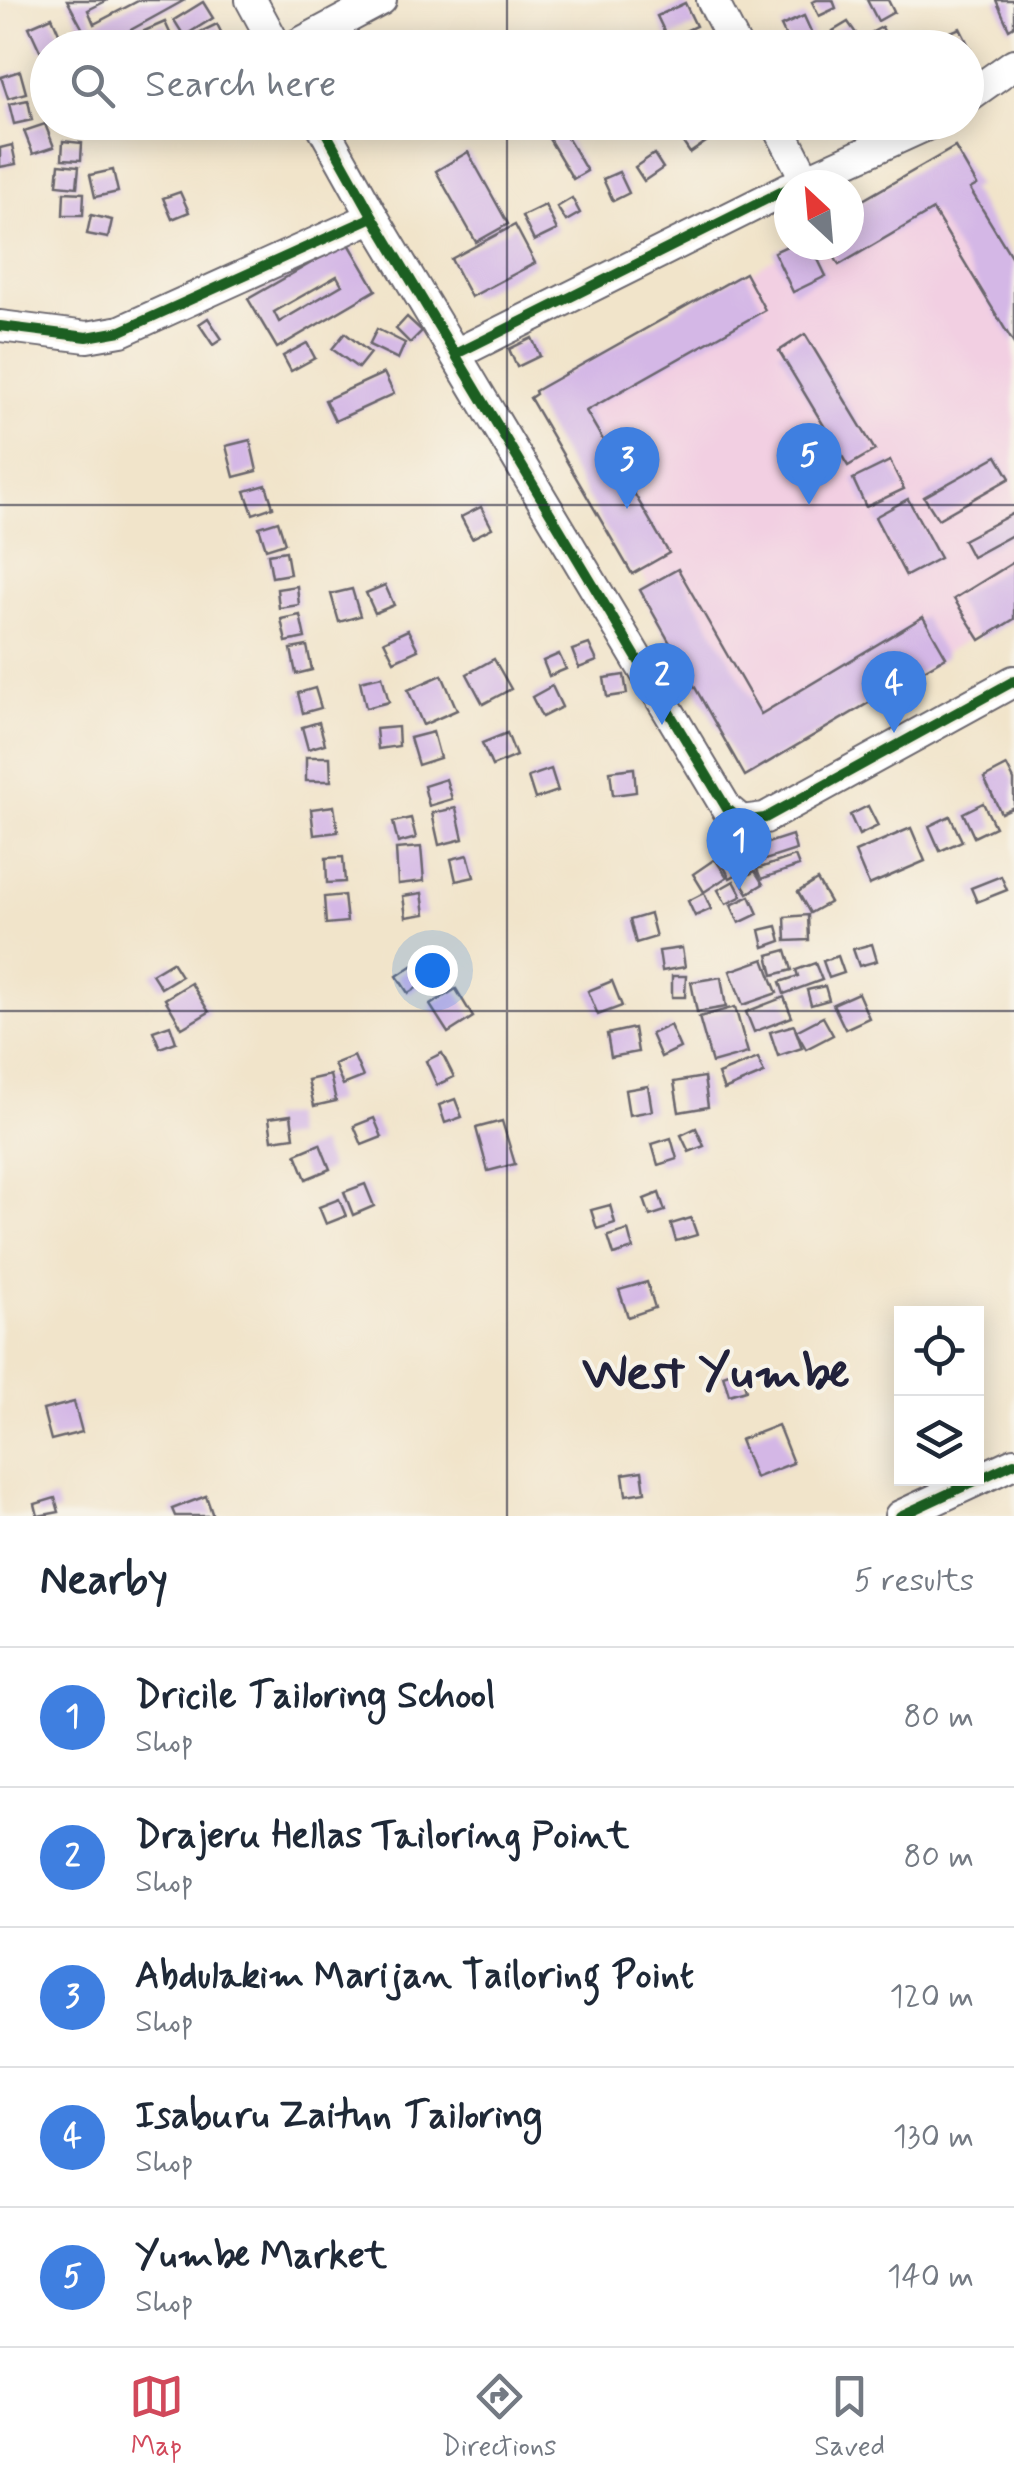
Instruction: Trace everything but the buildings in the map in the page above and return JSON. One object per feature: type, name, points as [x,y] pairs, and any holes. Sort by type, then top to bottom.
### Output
[{"type":"street","points":[[250,0],[268,30]]},
{"type":"street","points":[[324,30],[380,0]]},
{"type":"street","points":[[712,0],[728,30]]},
{"type":"street","points":[[984,85],[1014,64]]},
{"type":"street","points":[[330,140],[726,809],[742,820],[765,818],[1014,681]]},
{"type":"street","points":[[782,140],[792,170]]},
{"type":"street","points":[[828,170],[894,140]]},
{"type":"street","points":[[456,354],[774,195]]},
{"type":"street","points":[[0,326],[87,337],[121,331],[373,217]]},
{"type":"street","points":[[900,1516],[1014,1463]]},
{"type":"shaded area","points":[[944,156],[1014,273],[1014,613],[750,765],[543,398],[774,258],[864,260],[864,231]]},
{"type":"cycle path","points":[[330,140],[727,809],[741,821],[765,818],[1014,681]]},
{"type":"cycle path","points":[[456,354],[774,195]]},
{"type":"cycle path","points":[[0,326],[87,337],[121,331],[373,217]]},
{"type":"cycle path","points":[[900,1516],[1014,1463]]},
{"type":"place","name":"Yumbe Market","points":[[809,505]]},
{"type":"place","name":"Abdulakim Marijan Tailoring Point","points":[[627,509]]},
{"type":"place","name":"Drajeru Hellas Tailoring Point","points":[[662,725]]},
{"type":"place","name":"Isaburu Zaitun Tailoring","points":[[894,733]]},
{"type":"place","name":"Dricile Tailoring School","points":[[739,890]]},
{"type":"district","name":"West Yumbe","points":[[716,1374]]}]
